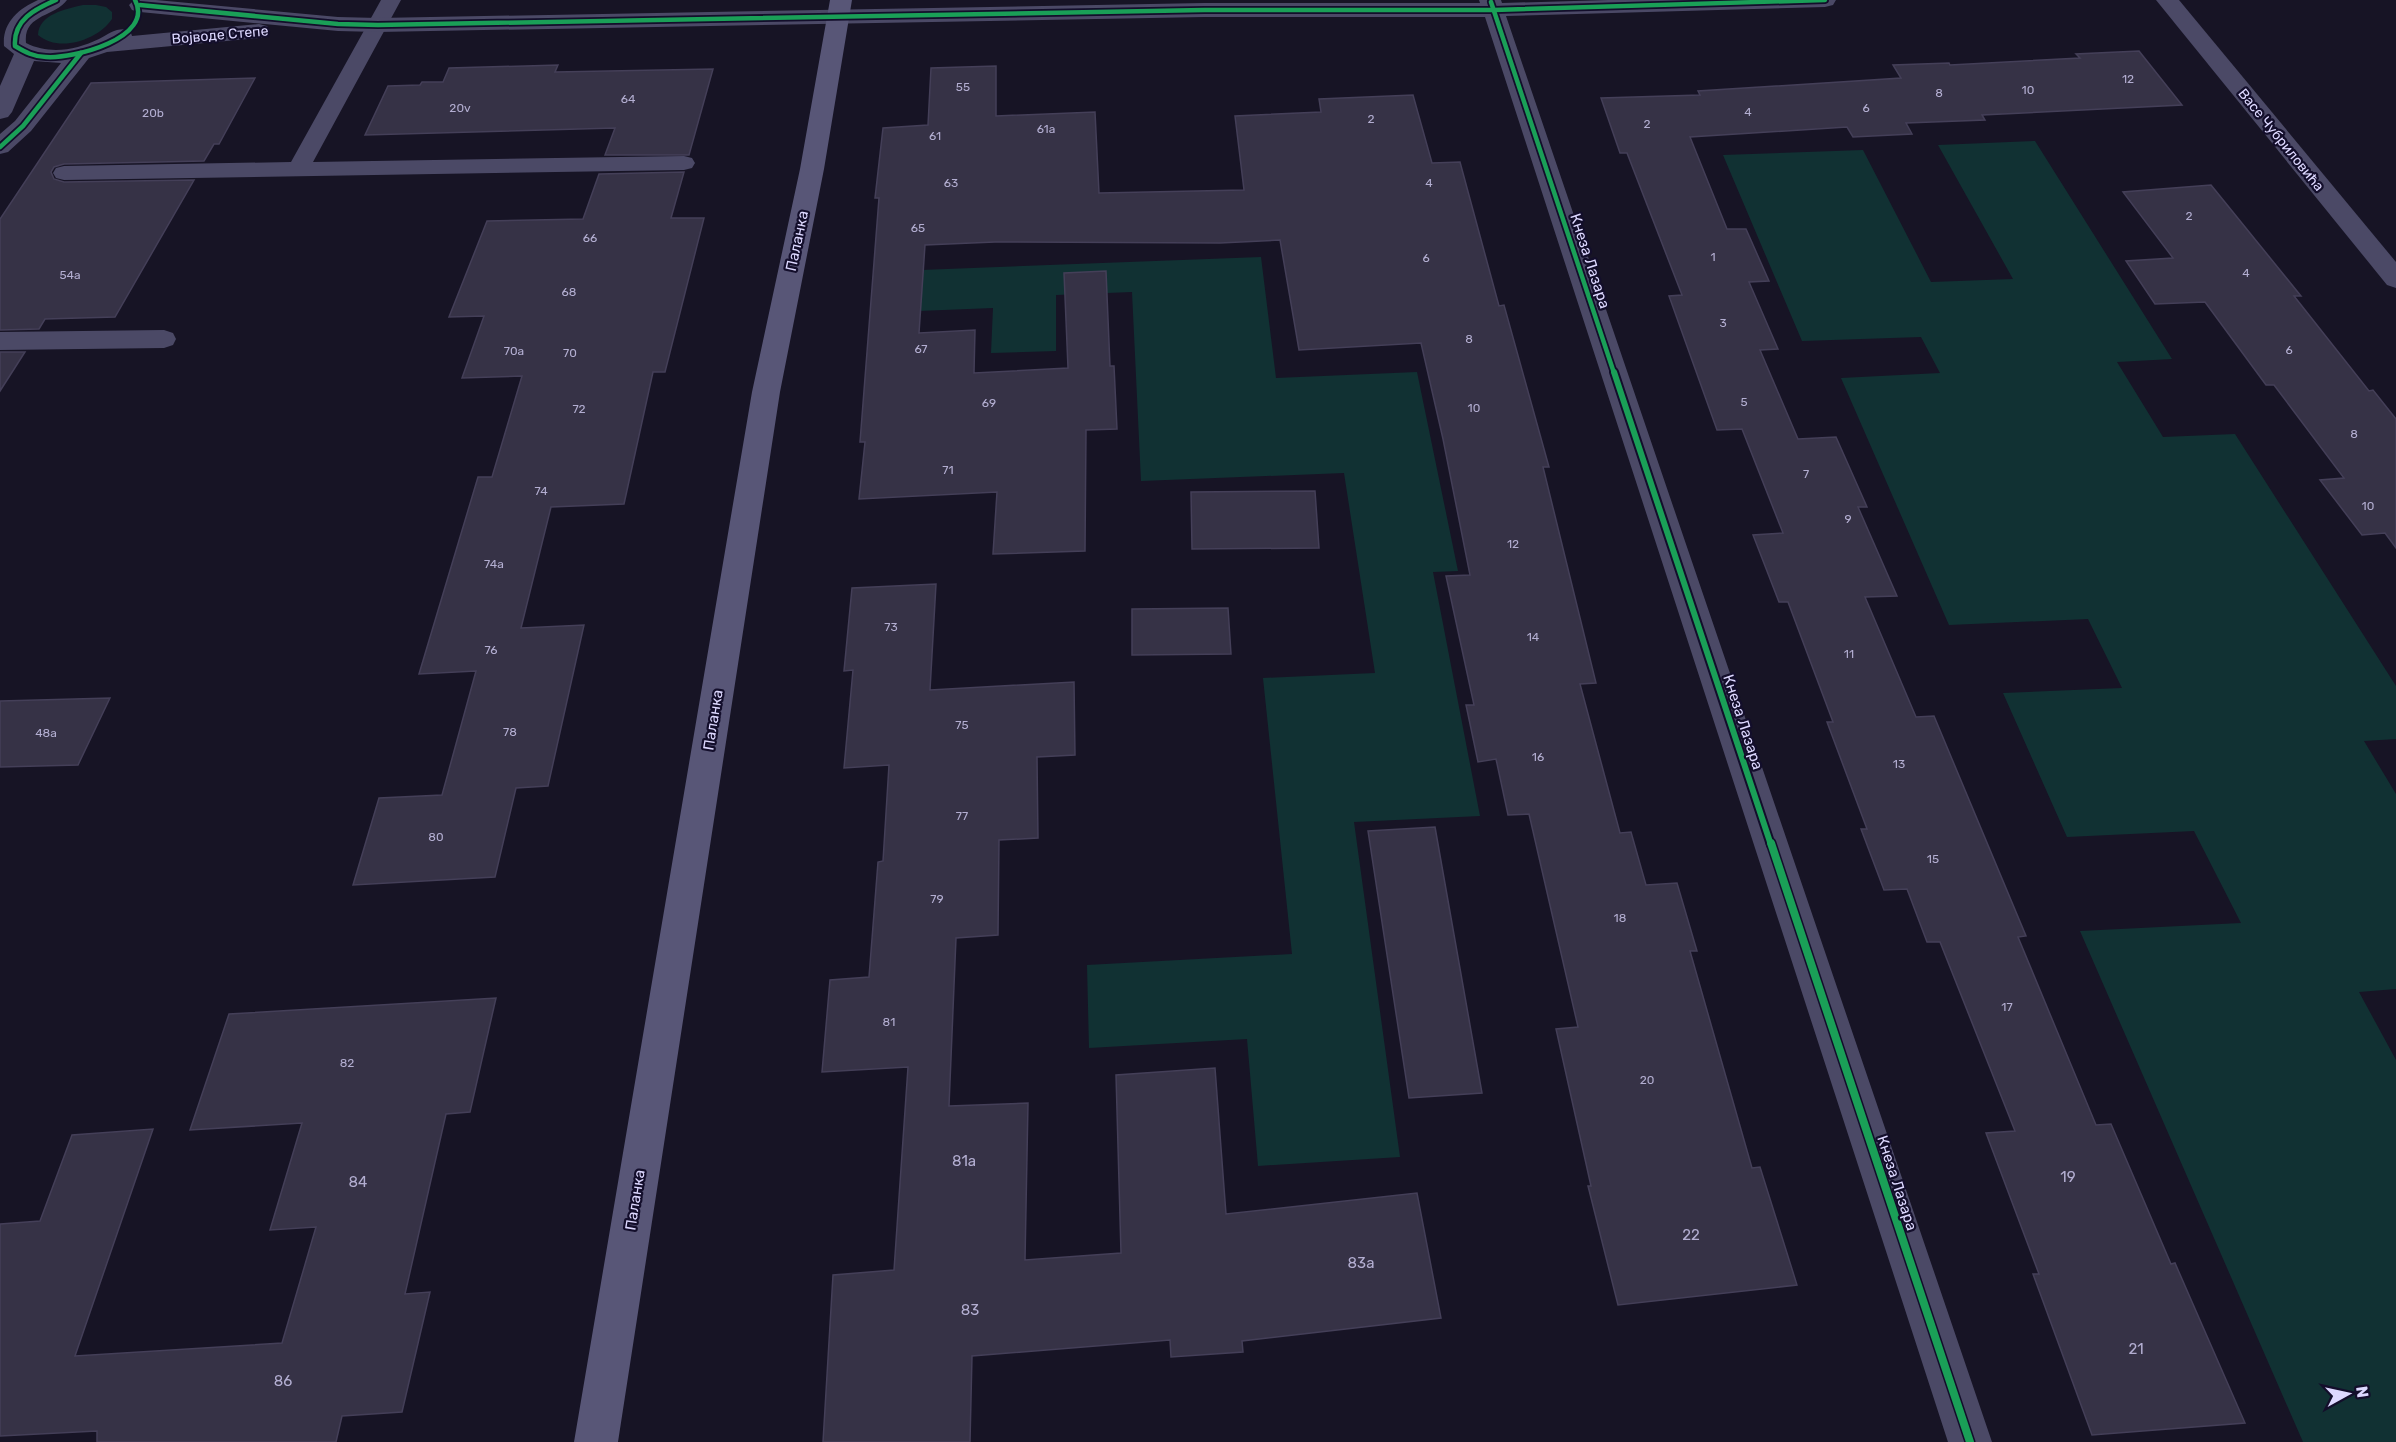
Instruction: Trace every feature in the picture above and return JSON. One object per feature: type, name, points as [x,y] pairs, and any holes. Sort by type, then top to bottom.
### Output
[{"type":"main road","name":"Паланка","points":[[596,1442],[766,392],[827,91],[839,9]]},
{"type":"street","name":"Војводе Степе","points":[[137,2],[338,24],[378,25],[839,9],[1492,5],[1824,0]]},
{"type":"street","name":"Васе Чубриловића","points":[[2167,0],[2396,279]]},
{"type":"street","points":[[0,147],[91,50],[129,30],[140,13],[137,2]]},
{"type":"street","points":[[0,13],[49,3]]},
{"type":"street","points":[[0,112],[14,48],[13,37],[16,26],[49,3]]},
{"type":"street","name":"Кнеза Лазара","points":[[1492,5],[1970,1442]]},
{"type":"street","name":"Војводе Степе","points":[[14,48],[50,57],[91,50],[338,24]]},
{"type":"lane","points":[[298,169],[391,0]]},
{"type":"lane","points":[[64,173],[684,163]]},
{"type":"lane","points":[[0,341],[164,339]]},
{"type":"green space","points":[[83,5],[106,7],[112,12],[112,19],[97,33],[78,42],[56,43],[38,35],[43,22],[48,17]]},
{"type":"green space","points":[[2035,141],[2172,359],[2117,362],[2163,437],[2235,434],[2396,686],[2396,739],[2364,741],[2396,794],[2396,989],[2359,992],[2396,1060],[2396,1442],[2303,1442],[2080,931],[2241,923],[2194,831],[2067,837],[2003,693],[2122,688],[2088,619],[1949,625],[1841,378],[1940,373],[1921,337],[1802,341],[1723,155],[1863,150],[1931,282],[2013,279],[1938,145]]},
{"type":"green space","points":[[1261,257],[1276,378],[1417,372],[1458,571],[1433,572],[1480,816],[1354,822],[1400,1157],[1258,1166],[1247,1039],[1089,1048],[1087,965],[1292,954],[1263,678],[1375,673],[1344,473],[1141,481],[1132,292],[1056,295],[1056,351],[991,353],[993,308],[918,311],[921,270]]},
{"type":"building","points":[[2139,51],[2182,105],[1982,115],[1985,120],[1906,123],[1912,134],[1853,137],[1847,127],[1690,137],[1727,229],[1746,229],[1769,281],[1749,282],[1778,349],[1760,350],[1798,439],[1836,437],[1867,507],[1858,507],[1897,596],[1865,597],[1916,717],[1934,716],[2026,936],[2018,937],[2096,1125],[2111,1124],[2171,1264],[2175,1263],[2245,1423],[2092,1435],[2033,1274],[2039,1274],[1986,1133],[2015,1131],[1940,942],[1927,942],[1907,889],[1884,890],[1861,829],[1867,829],[1827,722],[1833,722],[1788,602],[1779,602],[1753,535],[1783,533],[1742,429],[1717,430],[1669,296],[1682,295],[1627,153],[1620,153],[1601,98],[1700,95],[1698,91],[1901,78],[1893,65],[1949,63],[1950,65],[2080,58],[2076,54]]},
{"type":"building","points":[[558,65],[555,72],[713,69],[689,155],[605,155],[615,128],[365,135],[388,86],[443,82],[449,68]]},
{"type":"building","points":[[996,66],[996,116],[1095,112],[1099,193],[1244,190],[1235,116],[1321,112],[1319,99],[1413,95],[1432,163],[1460,162],[1499,306],[1504,305],[1549,467],[1543,467],[1596,683],[1580,684],[1620,833],[1631,832],[1646,885],[1677,883],[1697,951],[1690,951],[1752,1168],[1760,1167],[1797,1285],[1618,1305],[1588,1186],[1591,1186],[1556,1029],[1578,1027],[1529,814],[1508,815],[1496,759],[1478,762],[1466,705],[1474,705],[1446,576],[1470,575],[1421,343],[1299,350],[1280,240],[1220,243],[995,242],[925,245],[919,333],[975,330],[974,373],[1068,368],[1064,273],[1106,271],[1110,366],[1114,366],[1117,429],[1086,430],[1085,551],[993,554],[997,492],[859,499],[865,442],[860,442],[879,198],[875,198],[883,128],[928,125],[931,68]]},
{"type":"building","points":[[255,78],[219,144],[214,144],[204,161],[64,164],[54,167],[51,172],[54,179],[64,182],[194,180],[115,317],[45,319],[39,329],[0,330],[0,219],[91,83]]},
{"type":"building","points":[[684,172],[671,218],[704,218],[665,372],[653,372],[624,504],[551,507],[521,628],[584,625],[548,786],[516,788],[495,877],[353,885],[379,798],[442,795],[476,671],[419,674],[478,477],[492,477],[522,376],[462,378],[484,316],[449,317],[487,221],[583,219],[599,174]]},
{"type":"building","points":[[2211,185],[2301,296],[2294,296],[2369,391],[2373,390],[2396,419],[2396,548],[2385,533],[2362,535],[2320,480],[2344,478],[2274,385],[2266,385],[2205,302],[2155,304],[2126,261],[2173,258],[2123,192]]},
{"type":"building","points":[[0,352],[25,352],[0,391]]},
{"type":"building","points":[[1315,491],[1319,548],[1192,549],[1191,492]]},
{"type":"building","points":[[936,584],[930,690],[1074,682],[1075,755],[1037,757],[1038,838],[999,840],[998,935],[956,938],[949,1106],[1028,1103],[1025,1260],[1121,1253],[1116,1075],[1215,1068],[1226,1214],[1417,1193],[1441,1318],[1242,1341],[1243,1352],[1171,1357],[1170,1340],[972,1356],[970,1442],[823,1442],[833,1275],[894,1270],[908,1067],[822,1072],[830,980],[869,977],[878,862],[883,861],[889,765],[844,768],[853,670],[844,671],[852,588]]},
{"type":"building","points":[[1228,608],[1231,654],[1132,655],[1132,609]]},
{"type":"building","points":[[110,698],[78,765],[0,767],[0,701]]},
{"type":"building","points":[[1435,827],[1482,1093],[1409,1098],[1368,831]]},
{"type":"building","points":[[496,998],[470,1112],[446,1114],[405,1294],[430,1292],[402,1412],[342,1416],[336,1442],[97,1442],[97,1431],[0,1436],[0,1224],[40,1221],[72,1135],[153,1129],[75,1356],[282,1343],[316,1227],[270,1230],[302,1123],[190,1130],[229,1014]]},
{"type":"cycle path","points":[[56,0],[33,11],[20,23],[14,37],[15,46],[33,55],[47,57],[70,56],[90,50],[112,41],[133,26],[139,18],[140,9],[135,0]]},
{"type":"cycle path","points":[[140,5],[338,24],[378,25],[1204,10],[1494,10],[1825,0]]},
{"type":"cycle path","points":[[1491,2],[1970,1442]]},
{"type":"cycle path","points":[[0,147],[23,126],[81,53]]}]
